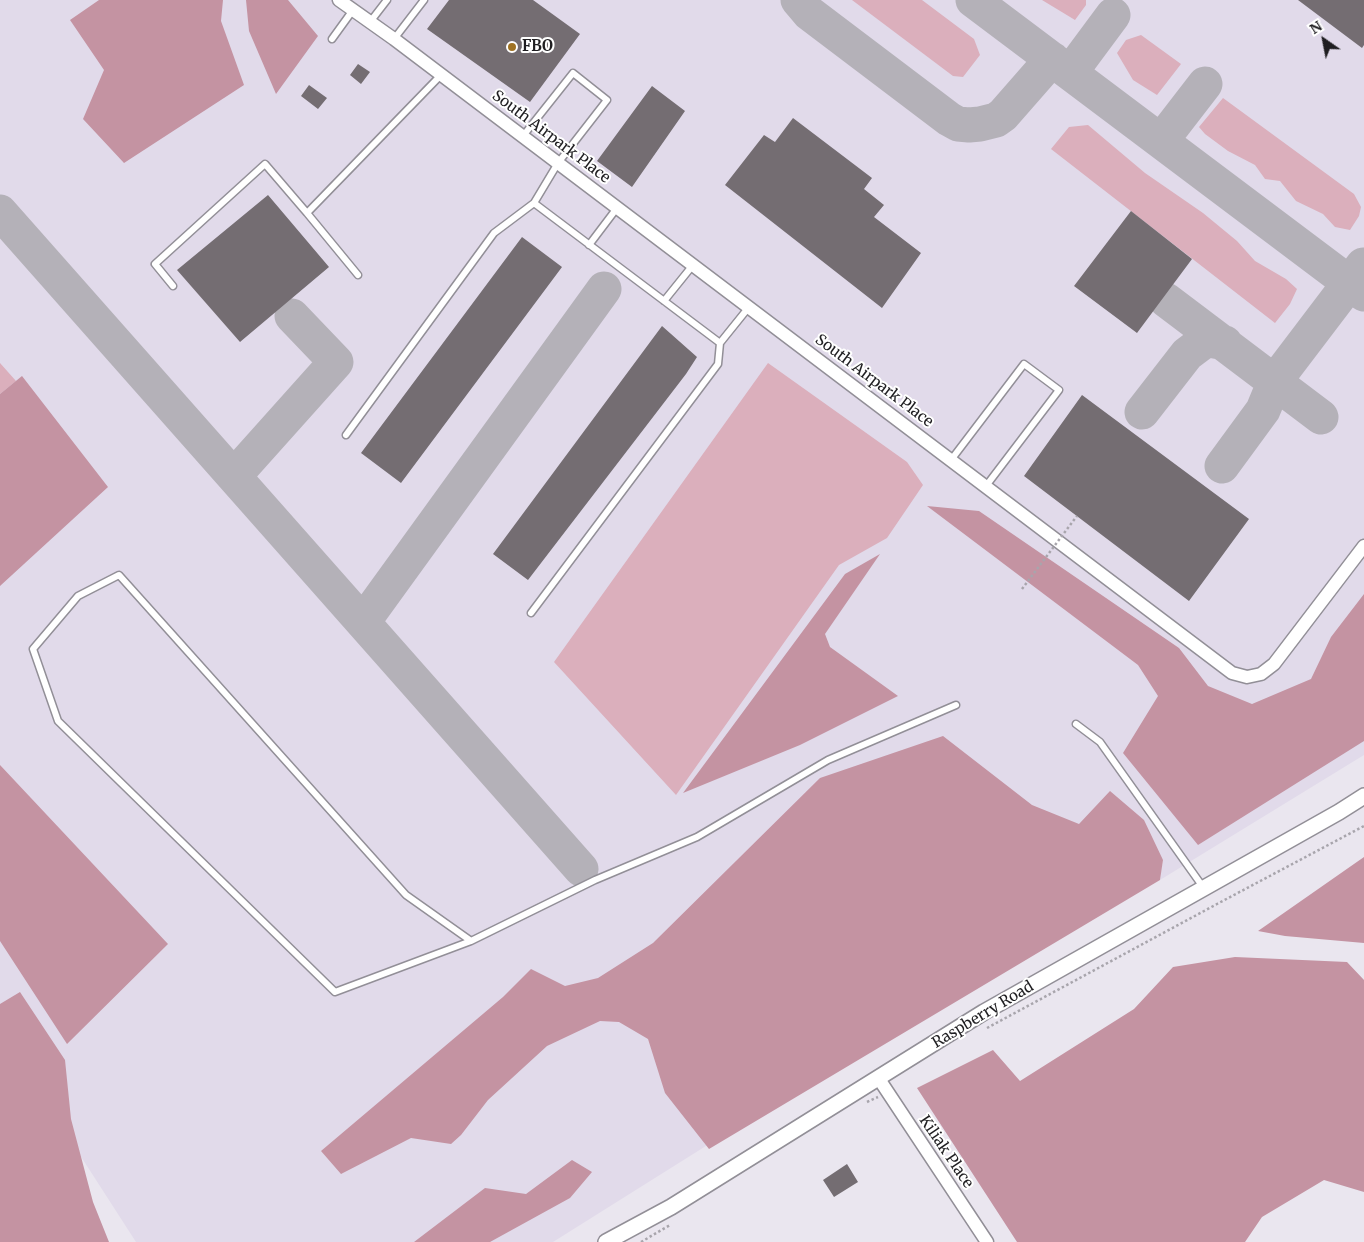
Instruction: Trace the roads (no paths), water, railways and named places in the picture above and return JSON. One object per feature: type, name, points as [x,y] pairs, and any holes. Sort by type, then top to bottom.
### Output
[{"type":"street","name":"South Airpark Place","points":[[339,0],[523,136],[1232,673],[1247,676],[1261,674],[1274,664],[1364,546]]},
{"type":"street","name":"Raspberry Road","points":[[606,1242],[671,1207],[984,1012],[1339,812],[1364,796]]},
{"type":"street","name":"Kiliak Place","points":[[879,1079],[987,1242]]},
{"type":"lane","points":[[370,22],[386,0]]},
{"type":"lane","points":[[394,39],[424,0]]},
{"type":"lane","points":[[332,39],[353,10]]},
{"type":"lane","points":[[346,435],[494,233],[534,203],[558,163],[607,100],[573,73],[523,136]]},
{"type":"lane","points":[[306,213],[441,75]]},
{"type":"lane","points":[[174,286],[155,264],[265,164],[358,275]]},
{"type":"lane","points":[[534,203],[720,343]]},
{"type":"lane","points":[[590,245],[617,208]]},
{"type":"lane","points":[[664,301],[693,265]]},
{"type":"lane","points":[[531,614],[718,364],[720,343],[749,307]]},
{"type":"lane","points":[[951,460],[1024,364],[1038,374],[1059,390],[986,486]]},
{"type":"lane","points":[[471,941],[406,895],[119,575],[78,596],[34,649],[58,721],[335,992],[471,941],[596,880],[697,838],[828,760],[956,705]]},
{"type":"lane","points":[[1076,724],[1100,742],[1204,888]]},
{"type":"place","name":"FBO","points":[[512,47]]}]
